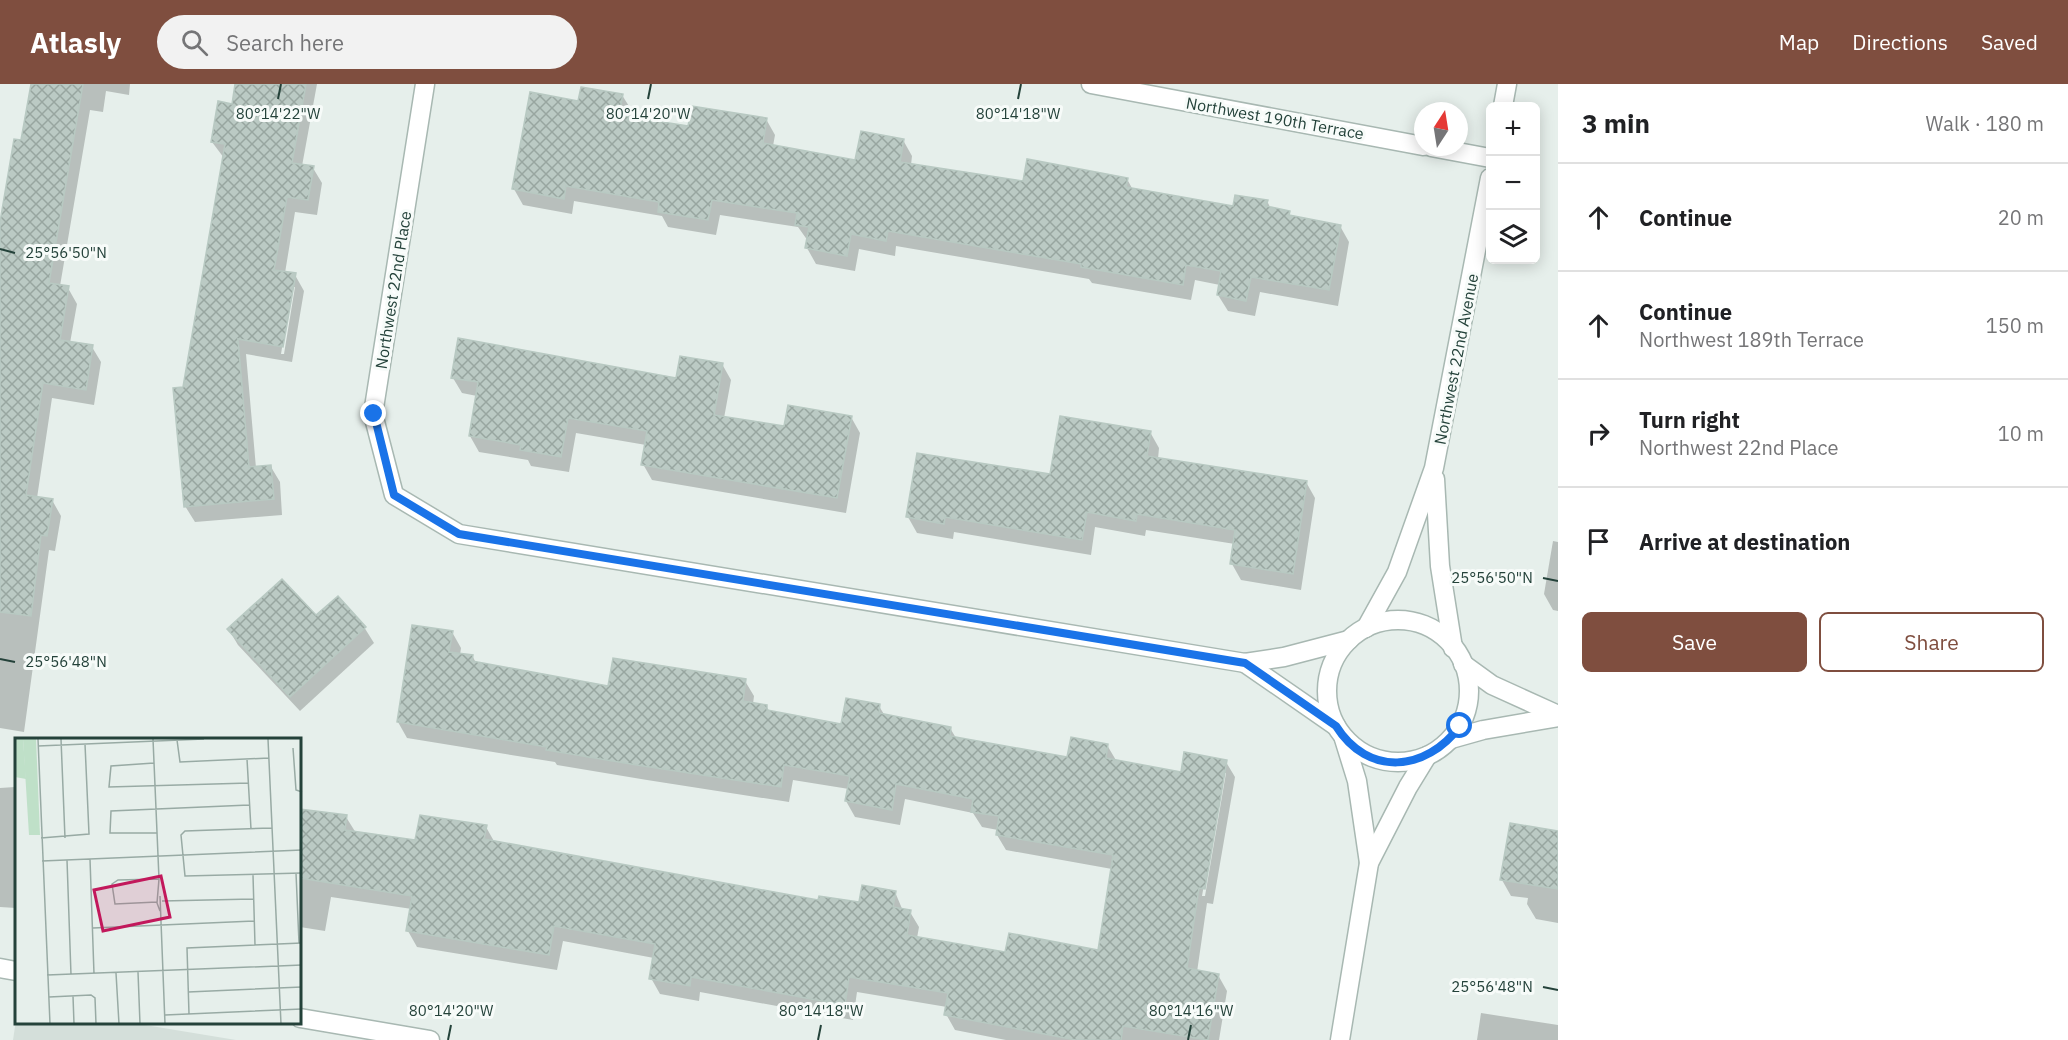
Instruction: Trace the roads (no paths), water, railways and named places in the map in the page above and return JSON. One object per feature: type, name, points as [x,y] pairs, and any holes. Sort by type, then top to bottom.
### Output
[{"type":"street","name":"Northwest 22nd Place","points":[[425,84],[374,414],[394,495],[459,534],[1245,663]]},
{"type":"street","name":"Northwest 190th Terrace","points":[[1091,84],[1414,144]]},
{"type":"street","points":[[1504,102],[1507,84]]},
{"type":"street","points":[[1468,154],[1486,157]]},
{"type":"street","name":"Northwest 22nd Avenue","points":[[1366,628],[1396,572],[1434,468],[1486,203]]},
{"type":"street","name":"Northwest 22nd Avenue","points":[[1434,468],[1440,566],[1453,648]]},
{"type":"street","points":[[1340,1040],[1369,863],[1357,781],[1326,697],[1328,675],[1338,652],[1349,640],[1376,623],[1401,620],[1425,626],[1446,638],[1463,664],[1469,680],[1468,705],[1460,726],[1451,739]]},
{"type":"street","points":[[1245,663],[1284,657],[1349,640]]},
{"type":"street","points":[[1245,663],[1340,732],[1361,753],[1383,762],[1405,763],[1427,756],[1451,739],[1483,730],[1558,716]]},
{"type":"street","points":[[1463,664],[1492,685],[1558,716]]},
{"type":"street","points":[[1369,863],[1408,787],[1427,756]]},
{"type":"street","points":[[0,968],[15,971]]},
{"type":"street","points":[[302,1018],[430,1040]]}]
